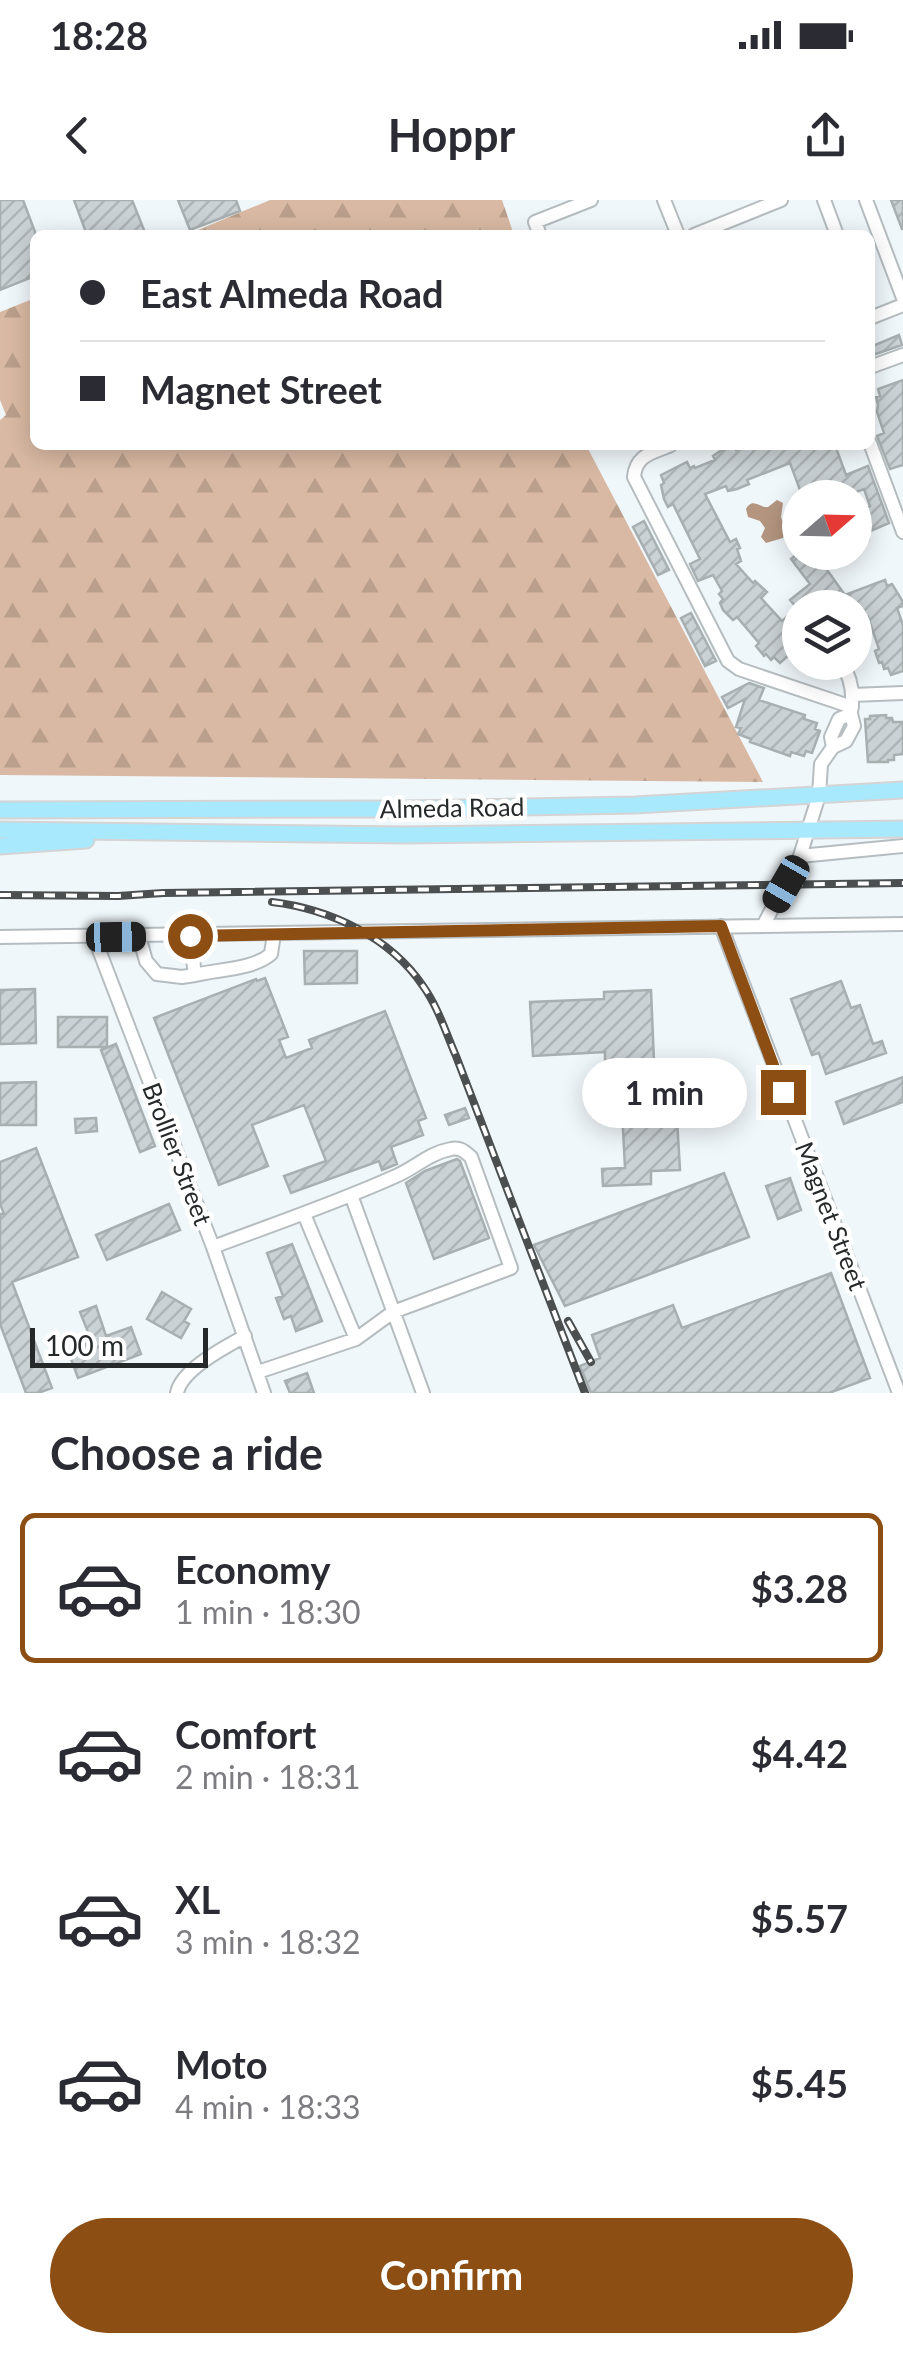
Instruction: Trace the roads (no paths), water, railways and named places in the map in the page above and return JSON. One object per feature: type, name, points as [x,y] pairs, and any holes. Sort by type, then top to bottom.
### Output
[{"type":"main road","name":"Almeda Road","points":[[0,810],[616,806],[903,790]]},
{"type":"main road","points":[[0,800],[99,809]]},
{"type":"main road","name":"Almeda Road","points":[[0,830],[406,835],[903,828]]},
{"type":"main road","points":[[0,846],[146,832]]},
{"type":"street","points":[[538,230],[535,222],[590,200]]},
{"type":"street","points":[[664,200],[676,230]]},
{"type":"street","points":[[706,230],[781,200]]},
{"type":"street","points":[[824,200],[836,230]]},
{"type":"street","points":[[866,200],[903,302],[875,316]]},
{"type":"street","points":[[888,259],[903,254]]},
{"type":"street","points":[[875,365],[903,355]]},
{"type":"street","points":[[660,450],[636,463],[634,477],[728,662],[851,705],[903,693]]},
{"type":"street","points":[[873,450],[903,532]]},
{"type":"street","points":[[762,926],[800,856],[819,795],[821,764],[834,747],[844,744],[854,726],[848,680]]},
{"type":"street","points":[[800,856],[903,846]]},
{"type":"street","points":[[0,937],[903,924]]},
{"type":"street","name":"Magnet Street","points":[[721,926],[896,1367],[899,1393]]},
{"type":"street","points":[[139,936],[146,961],[157,974],[182,977],[264,960],[271,954],[274,934]]},
{"type":"street","points":[[190,936],[195,975]]},
{"type":"street","name":"Brollier Street","points":[[94,937],[214,1247],[264,1393]]},
{"type":"street","points":[[214,1247],[351,1195],[400,1174],[420,1160],[462,1148],[471,1157],[511,1268],[394,1312],[356,1339],[258,1372]]},
{"type":"street","points":[[351,1195],[423,1393]]},
{"type":"street","points":[[304,1214],[356,1339]]},
{"type":"street","points":[[177,1393],[179,1382],[192,1370],[245,1336]]},
{"type":"railway","points":[[0,895],[903,883]]},
{"type":"railway","points":[[272,902],[315,911],[357,928],[394,953],[428,994],[456,1056],[585,1393]]},
{"type":"railway","points":[[568,1321],[591,1362]]}]
